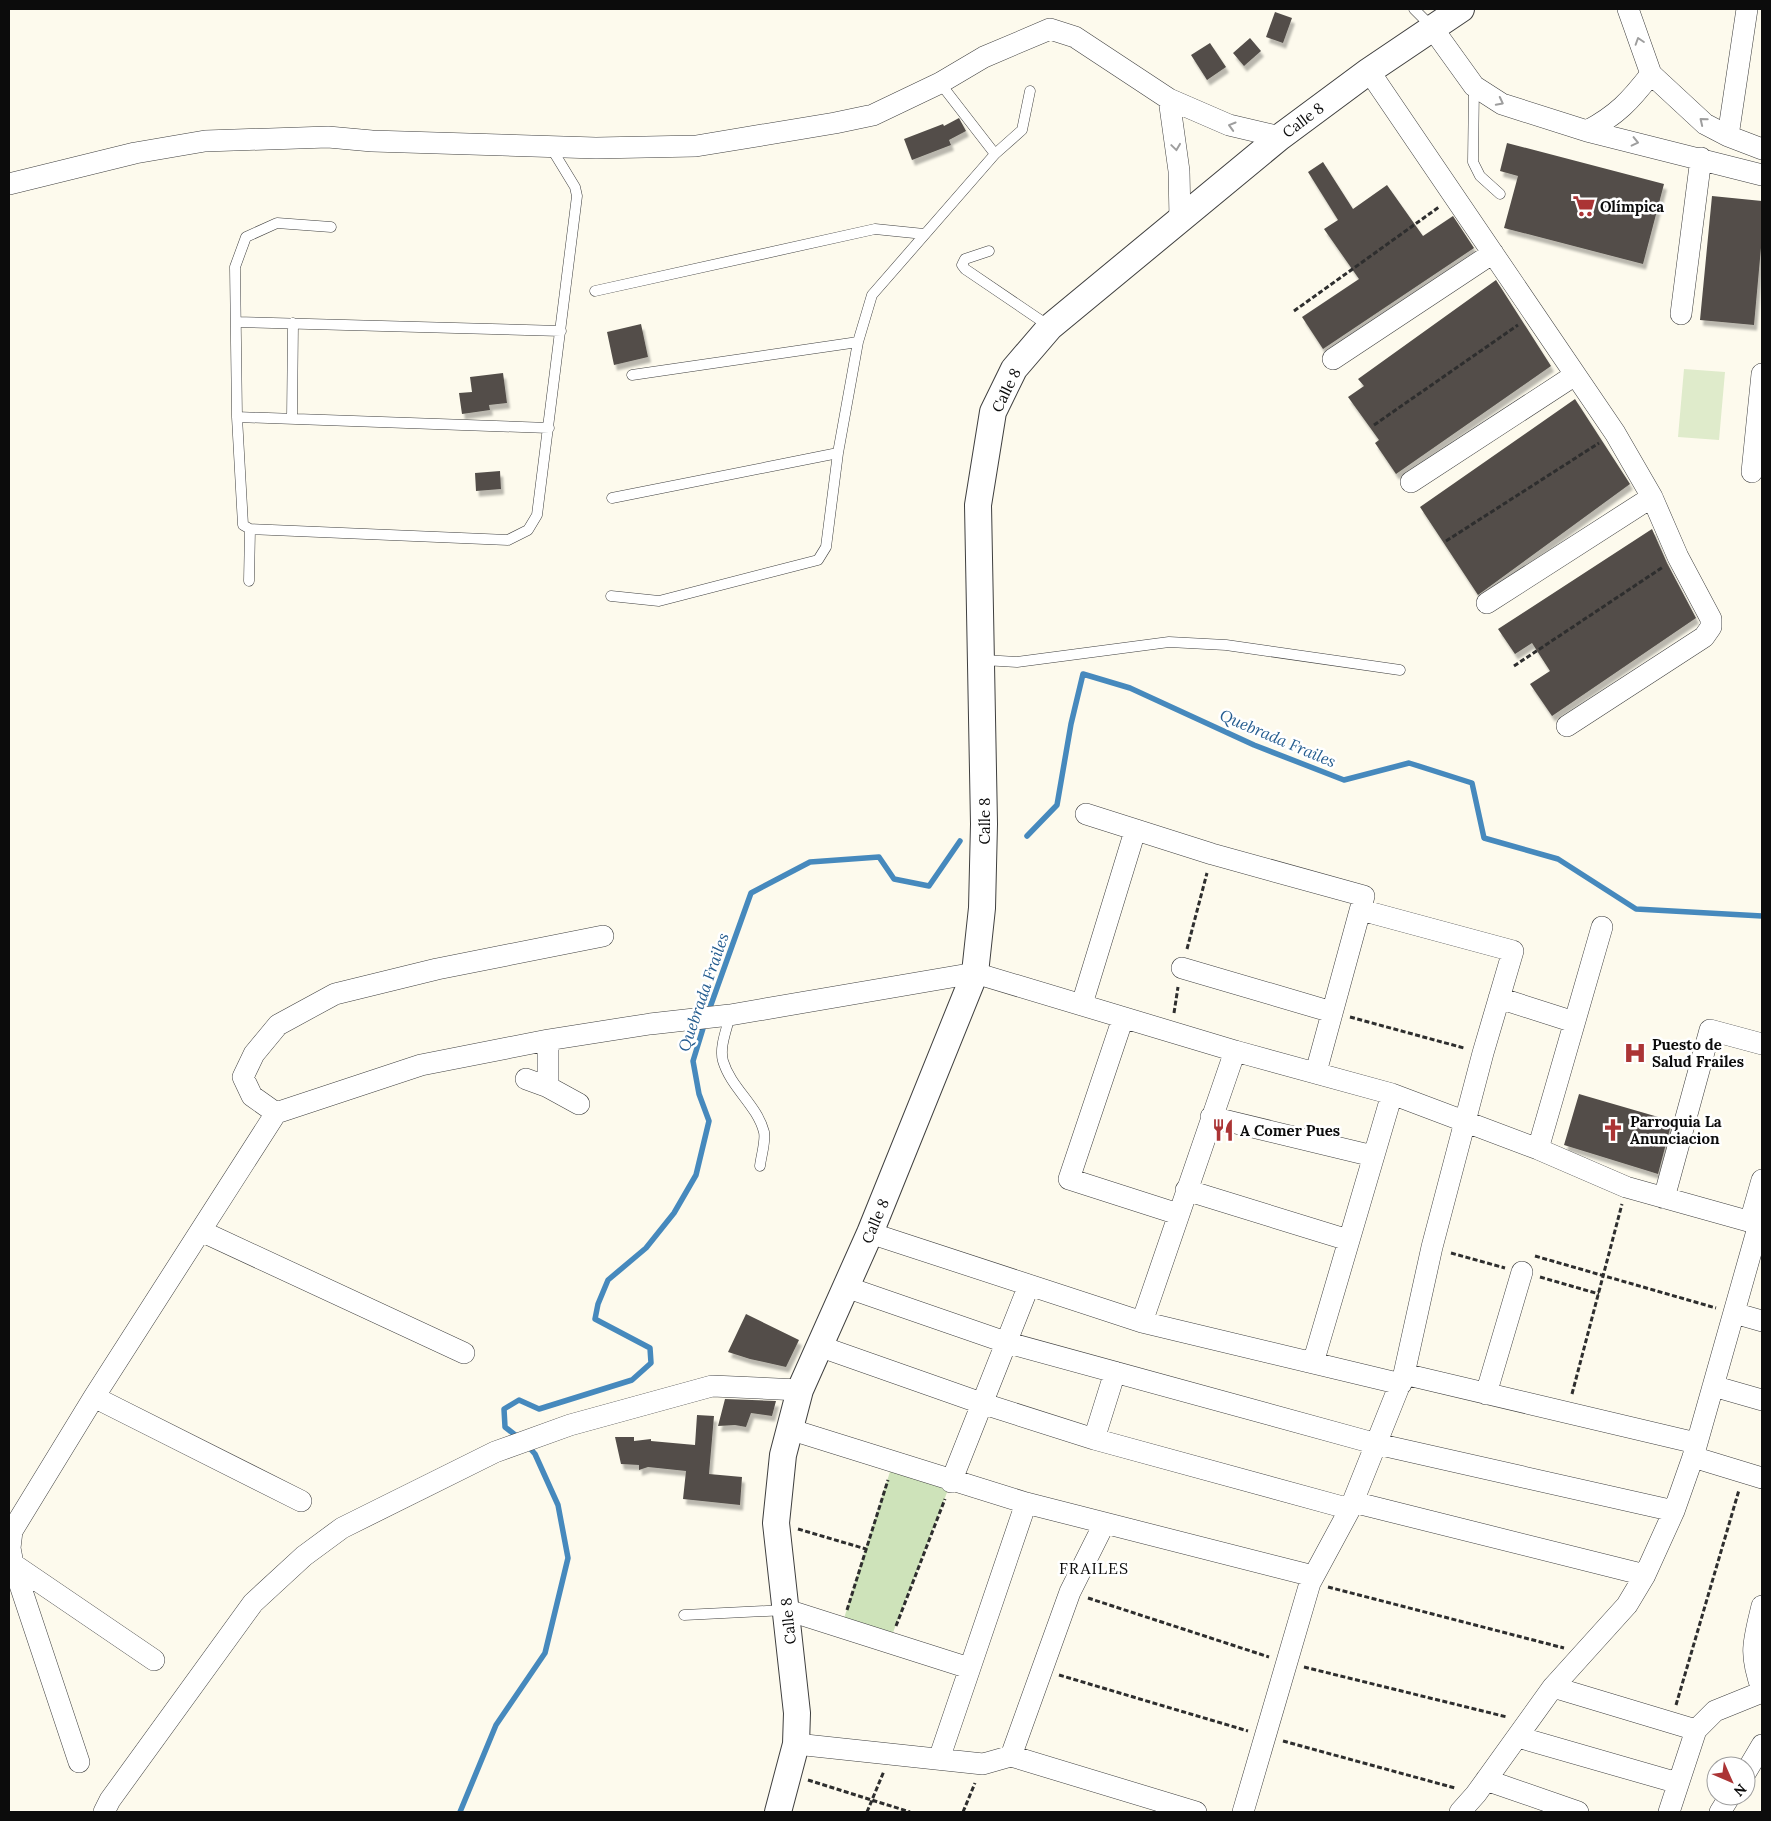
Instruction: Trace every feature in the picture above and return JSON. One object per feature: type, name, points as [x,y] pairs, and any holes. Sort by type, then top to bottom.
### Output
[{"type":"street","name":"Calle 8","points":[[778,1812],[796,1744],[796,1713],[787,1610],[776,1522],[783,1455],[789,1429],[800,1390],[870,1233],[975,973],[982,908],[984,824],[983,660],[978,505],[993,412],[1014,369],[1050,327],[1280,137],[1369,71],[1461,9]]},
{"type":"street","points":[[1628,9],[1651,74],[1705,124],[1728,136],[1762,149]]},
{"type":"street","points":[[1728,136],[1747,9]]},
{"type":"street","points":[[1433,29],[1474,86],[1502,104],[1587,131],[1701,158],[1762,176]]},
{"type":"street","points":[[9,184],[135,153],[205,141],[328,137],[372,141],[550,145],[596,148],[696,146],[873,115],[940,83],[984,56],[1050,30],[1075,37],[1169,99],[1229,125],[1280,137]]},
{"type":"street","points":[[1369,71],[1614,433],[1652,497],[1678,557],[1711,619],[1711,627],[1704,637],[1567,726]]},
{"type":"street","points":[[1587,131],[1612,118],[1632,98],[1651,74]]},
{"type":"street","points":[[1169,99],[1180,171],[1180,218]]},
{"type":"street","points":[[1681,314],[1701,158]]},
{"type":"street","points":[[1333,359],[1493,253]]},
{"type":"street","points":[[1752,472],[1762,374]]},
{"type":"street","points":[[1411,482],[1575,375]]},
{"type":"street","points":[[1487,603],[1652,497]]},
{"type":"street","points":[[1086,814],[1212,854],[1364,896],[1316,1072]]},
{"type":"street","points":[[1082,1004],[1135,830]]},
{"type":"street","points":[[1243,1812],[1311,1580],[1352,1505],[1402,1379],[1432,1247],[1465,1120],[1514,951],[1361,910]]},
{"type":"street","points":[[1538,1149],[1602,927]]},
{"type":"street","points":[[276,1113],[252,1096],[243,1077],[254,1054],[278,1025],[326,998],[335,994],[437,969],[603,936]]},
{"type":"street","points":[[1182,968],[1332,1012]]},
{"type":"street","points":[[79,1762],[13,1564],[10,1548],[12,1531],[94,1397],[276,1113],[421,1065],[548,1040],[650,1024],[724,1016],[975,973],[1235,1051],[1392,1094],[1538,1149],[1626,1187],[1757,1223]]},
{"type":"street","points":[[1499,998],[1574,1022]]},
{"type":"street","points":[[1123,1018],[1069,1179],[1178,1214]]},
{"type":"street","points":[[1664,1198],[1710,1030],[1762,1044]]},
{"type":"street","points":[[548,1040],[548,1087]]},
{"type":"street","points":[[1142,1322],[1235,1051]]},
{"type":"street","points":[[526,1079],[548,1087],[579,1104]]},
{"type":"street","points":[[1313,1363],[1392,1094]]},
{"type":"street","points":[[1211,1117],[1373,1156]]},
{"type":"street","points":[[1460,1812],[1518,1737],[1553,1687],[1628,1605],[1645,1575],[1674,1511],[1695,1450],[1734,1313],[1757,1223],[1762,1180]]},
{"type":"street","points":[[1186,1190],[1348,1240]]},
{"type":"street","points":[[201,1231],[464,1353]]},
{"type":"street","points":[[870,1233],[1142,1322],[1313,1363],[1486,1394],[1567,1412],[1695,1450],[1753,1475]]},
{"type":"street","points":[[1486,1394],[1522,1272]]},
{"type":"street","points":[[952,1482],[981,1403],[1029,1285]]},
{"type":"street","points":[[846,1286],[1005,1342],[1377,1444],[1674,1511]]},
{"type":"street","points":[[1734,1313],[1762,1321]]},
{"type":"street","points":[[818,1346],[981,1403],[1094,1439],[1352,1505],[1645,1575]]},
{"type":"street","points":[[1094,1439],[1115,1372]]},
{"type":"street","points":[[104,1812],[116,1792],[253,1603],[304,1556],[342,1528],[495,1452],[570,1425],[712,1386],[800,1390]]},
{"type":"street","points":[[1713,1386],[1762,1400]]},
{"type":"street","points":[[94,1397],[301,1501]]},
{"type":"street","points":[[789,1429],[952,1482],[1311,1580]]},
{"type":"street","points":[[939,1759],[1026,1503]]},
{"type":"street","points":[[1011,1756],[1070,1592],[1104,1524]]},
{"type":"street","points":[[13,1564],[154,1660]]},
{"type":"street","points":[[1669,1812],[1696,1730],[1715,1711],[1762,1691],[1753,1665],[1752,1647],[1762,1606]]},
{"type":"street","points":[[787,1610],[969,1668]]},
{"type":"street","points":[[1553,1687],[1696,1730]]},
{"type":"street","points":[[1518,1737],[1678,1783]]},
{"type":"street","points":[[796,1744],[983,1764],[1011,1756],[1196,1812]]},
{"type":"street","points":[[1755,1756],[1762,1745]]},
{"type":"street","points":[[1486,1780],[1578,1812]]},
{"type":"lane","points":[[1414,9],[1433,29]]},
{"type":"lane","points":[[940,83],[995,154]]},
{"type":"lane","points":[[1474,86],[1473,162],[1480,176],[1500,194]]},
{"type":"lane","points":[[611,596],[659,601],[818,560],[826,546],[838,453],[858,342],[872,295],[995,154],[1022,130],[1030,91]]},
{"type":"lane","points":[[331,227],[277,223],[246,237],[235,267],[237,417],[242,525],[250,529],[508,540],[528,530],[537,515],[576,196],[574,187],[550,145]]},
{"type":"lane","points":[[595,291],[875,229],[924,234]]},
{"type":"lane","points":[[989,251],[965,259],[962,265],[965,269],[1050,327]]},
{"type":"lane","points":[[236,322],[561,331]]},
{"type":"lane","points":[[292,419],[293,323]]},
{"type":"lane","points":[[632,375],[858,342]]},
{"type":"lane","points":[[237,417],[549,428]]},
{"type":"lane","points":[[612,498],[838,453]]},
{"type":"lane","points":[[249,581],[250,529]]},
{"type":"lane","points":[[983,660],[1017,662],[1168,642],[1226,645],[1400,670]]},
{"type":"lane","points":[[724,1016],[722,1060],[735,1085],[756,1113],[764,1133],[760,1166]]},
{"type":"lane","points":[[684,1615],[787,1610]]},
{"type":"path","points":[[1294,311],[1454,197]]},
{"type":"path","points":[[1374,425],[1532,314]]},
{"type":"path","points":[[1446,541],[1614,433]]},
{"type":"path","points":[[1514,666],[1678,557]]},
{"type":"path","points":[[1171,1031],[1182,968],[1212,854]]},
{"type":"path","points":[[1332,1012],[1483,1053]]},
{"type":"path","points":[[1567,1412],[1604,1278],[1626,1187]]},
{"type":"path","points":[[1522,1272],[1527,1254],[1604,1278],[1734,1313]]},
{"type":"path","points":[[841,1628],[893,1462]]},
{"type":"path","points":[[1671,1723],[1753,1475]]},
{"type":"path","points":[[889,1643],[952,1482]]},
{"type":"path","points":[[776,1522],[866,1549]]},
{"type":"path","points":[[1311,1580],[1584,1653]]},
{"type":"path","points":[[868,1812],[890,1754]]},
{"type":"path","points":[[964,1812],[983,1764]]},
{"type":"path","points":[[789,1774],[910,1812]]},
{"type":"green space","points":[[1684,369],[1725,372],[1719,440],[1678,437]]},
{"type":"green space","points":[[893,1462],[951,1482],[889,1643],[841,1628]]},
{"type":"building","points":[[1275,12],[1292,18],[1283,43],[1266,37]]},
{"type":"building","points":[[1250,38],[1261,51],[1244,66],[1233,53]]},
{"type":"building","points":[[1210,43],[1226,67],[1207,80],[1191,55]]},
{"type":"building","points":[[959,118],[966,131],[949,140],[951,145],[912,160],[904,139],[943,124],[944,126]]},
{"type":"building","name":"Olímpica","points":[[1507,143],[1664,184],[1643,264],[1504,228],[1518,176],[1500,171]]},
{"type":"building","points":[[1323,162],[1353,209],[1387,185],[1423,236],[1453,216],[1474,248],[1323,349],[1302,317],[1359,279],[1324,229],[1338,220],[1308,172]]},
{"type":"building","points":[[1712,196],[1762,201],[1762,237],[1754,325],[1700,320]]},
{"type":"building","points":[[1496,280],[1551,366],[1396,474],[1375,443],[1379,440],[1348,397],[1364,386],[1358,379]]},
{"type":"building","points":[[641,324],[648,357],[614,365],[607,332]]},
{"type":"building","points":[[503,373],[507,403],[489,405],[490,410],[462,414],[459,393],[472,392],[470,377]]},
{"type":"building","points":[[1575,399],[1630,484],[1478,595],[1420,507]]},
{"type":"building","points":[[500,471],[501,489],[476,491],[475,473]]},
{"type":"building","points":[[1652,529],[1667,563],[1696,618],[1552,716],[1530,684],[1550,671],[1532,643],[1515,654],[1498,629]]},
{"type":"building","points":[[1579,1094],[1672,1121],[1658,1174],[1564,1145]]},
{"type":"building","points":[[746,1314],[799,1340],[786,1367],[728,1352]]},
{"type":"building","points":[[725,1399],[776,1401],[772,1416],[751,1413],[746,1427],[735,1425],[718,1426]]},
{"type":"building","points":[[697,1415],[714,1416],[709,1474],[742,1477],[740,1505],[683,1499],[686,1471],[648,1467],[639,1470],[639,1465],[621,1464],[615,1437],[634,1437],[634,1441],[651,1439],[651,1441],[695,1445]]},
{"type":"waterway","name":"Quebrada Frailes","points":[[1027,836],[1057,805],[1071,724],[1083,674],[1130,688],[1254,745],[1344,780],[1409,763],[1472,783],[1484,838],[1558,859],[1636,909],[1762,916]]},
{"type":"waterway","name":"Quebrada Frailes","points":[[708,1013],[751,893],[810,862],[879,857],[894,879],[929,886],[960,841]]},
{"type":"waterway","name":"Quebrada Frailes","points":[[519,1438],[505,1427],[504,1409],[519,1400],[539,1409],[632,1380],[651,1363],[650,1348],[595,1319],[598,1304],[608,1280],[646,1248],[674,1213],[696,1175],[709,1121],[699,1094],[693,1061],[705,1022]]},
{"type":"waterway","name":"Quebrada Frailes","points":[[460,1812],[496,1725],[545,1653],[568,1558],[558,1505],[535,1454],[528,1446]]},
{"type":"place","name":"Olímpica","points":[[1584,206]]},
{"type":"place","name":"Puesto de Salud Frailes","points":[[1635,1053]]},
{"type":"place","name":"A Comer Pues","points":[[1223,1130]]},
{"type":"place","name":"Parroquia La Anunciacion","points":[[1613,1130]]},
{"type":"district","name":"FRAILES","points":[[1094,1568]]}]
